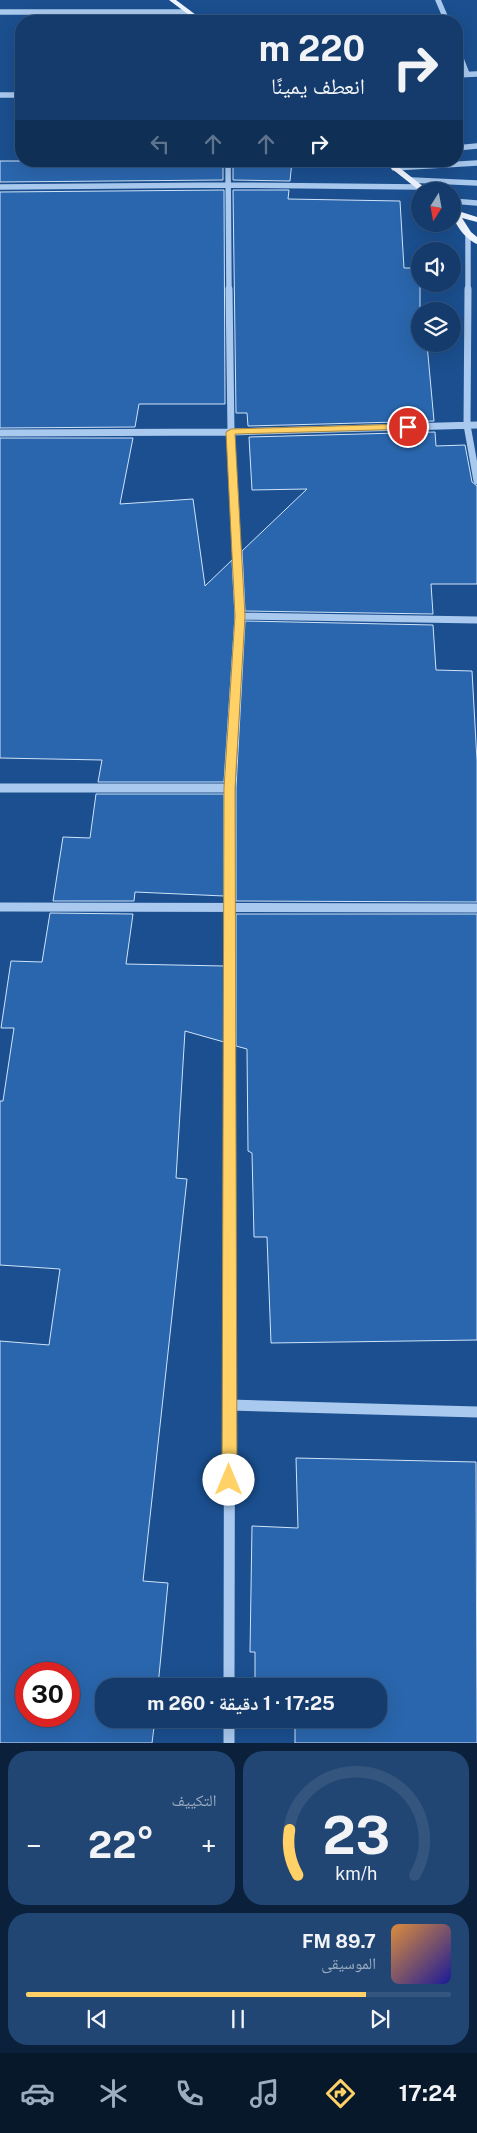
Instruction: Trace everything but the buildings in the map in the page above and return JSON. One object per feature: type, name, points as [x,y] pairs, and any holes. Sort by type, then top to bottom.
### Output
[{"type":"main road","points":[[172,0],[191,15]]},
{"type":"main road","points":[[394,168],[413,182]]},
{"type":"main road","points":[[461,214],[477,220]]},
{"type":"main road","points":[[461,222],[468,234],[477,241]]},
{"type":"street","points":[[438,0],[444,15]]},
{"type":"street","points":[[0,12],[187,12]]},
{"type":"street","points":[[463,64],[467,74]]},
{"type":"street","points":[[463,74],[477,74]]},
{"type":"street","points":[[0,95],[15,95]]},
{"type":"street","points":[[463,147],[477,146]]},
{"type":"street","points":[[463,164],[477,163]]},
{"type":"street","points":[[228,167],[231,432],[240,616],[230,788],[229,1678]]},
{"type":"street","points":[[394,168],[411,167]]},
{"type":"street","points":[[411,180],[477,183]]},
{"type":"street","points":[[0,187],[229,185],[411,189]]},
{"type":"street","points":[[461,202],[477,203]]},
{"type":"street","points":[[468,234],[467,425],[477,481]]},
{"type":"street","points":[[0,432],[231,432],[477,425]]},
{"type":"street","points":[[240,616],[477,620]]},
{"type":"street","points":[[0,788],[230,788]]},
{"type":"street","points":[[0,907],[477,908]]},
{"type":"street","points":[[229,1405],[477,1412]]},
{"type":"street","points":[[229,1728],[229,1743]]},
{"type":"route","points":[[229,1480],[230,788],[240,616],[231,432],[408,427]]}]
